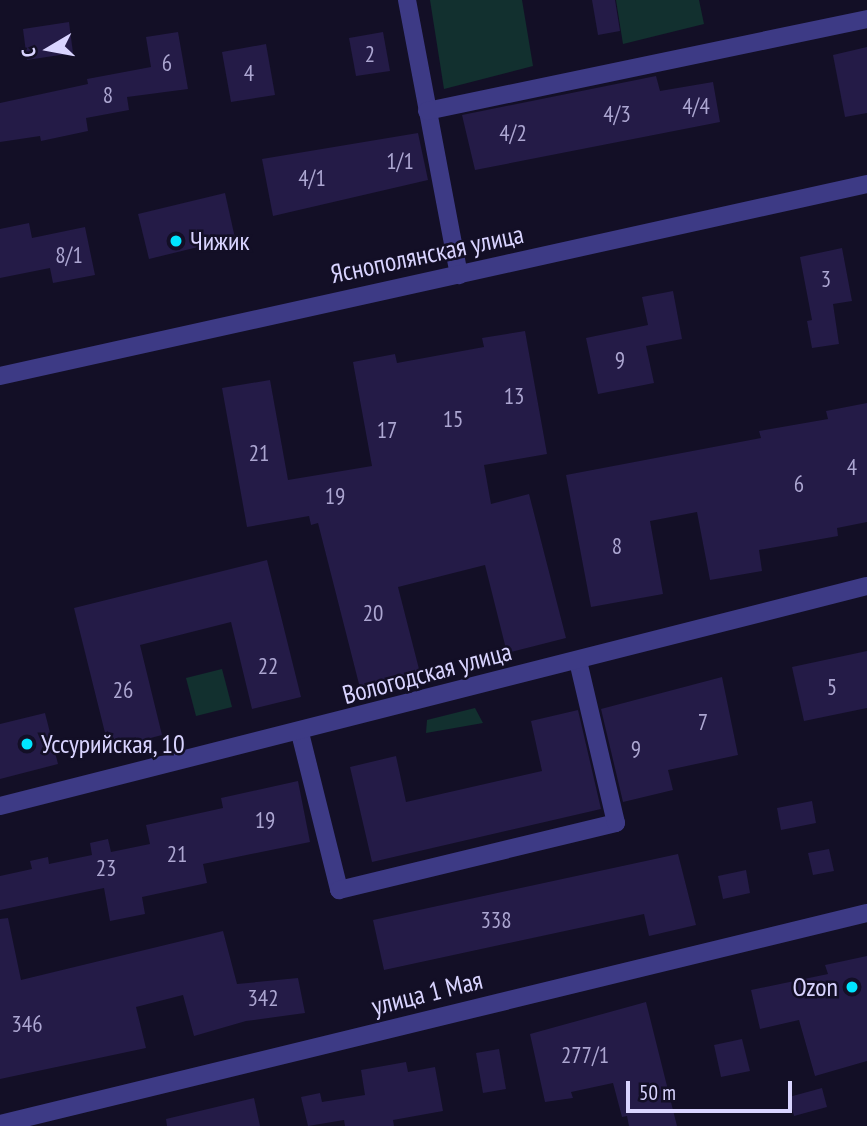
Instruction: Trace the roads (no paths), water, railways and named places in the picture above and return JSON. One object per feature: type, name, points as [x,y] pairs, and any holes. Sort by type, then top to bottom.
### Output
[{"type":"street","points":[[407,0],[459,275]]},
{"type":"street","points":[[427,111],[867,19]]},
{"type":"street","name":"Яснополянская улица","points":[[0,376],[866,184]]},
{"type":"street","name":"Вологодская улица","points":[[0,806],[300,733],[867,586]]},
{"type":"street","points":[[300,733],[340,890],[615,823],[578,661]]},
{"type":"street","name":"улица 1 Мая","points":[[0,1124],[867,913]]},
{"type":"place","name":"Чижик","points":[[176,241]]},
{"type":"place","name":"Уссурийская, 10","points":[[27,744]]},
{"type":"place","name":"Ozon","points":[[852,987]]}]
